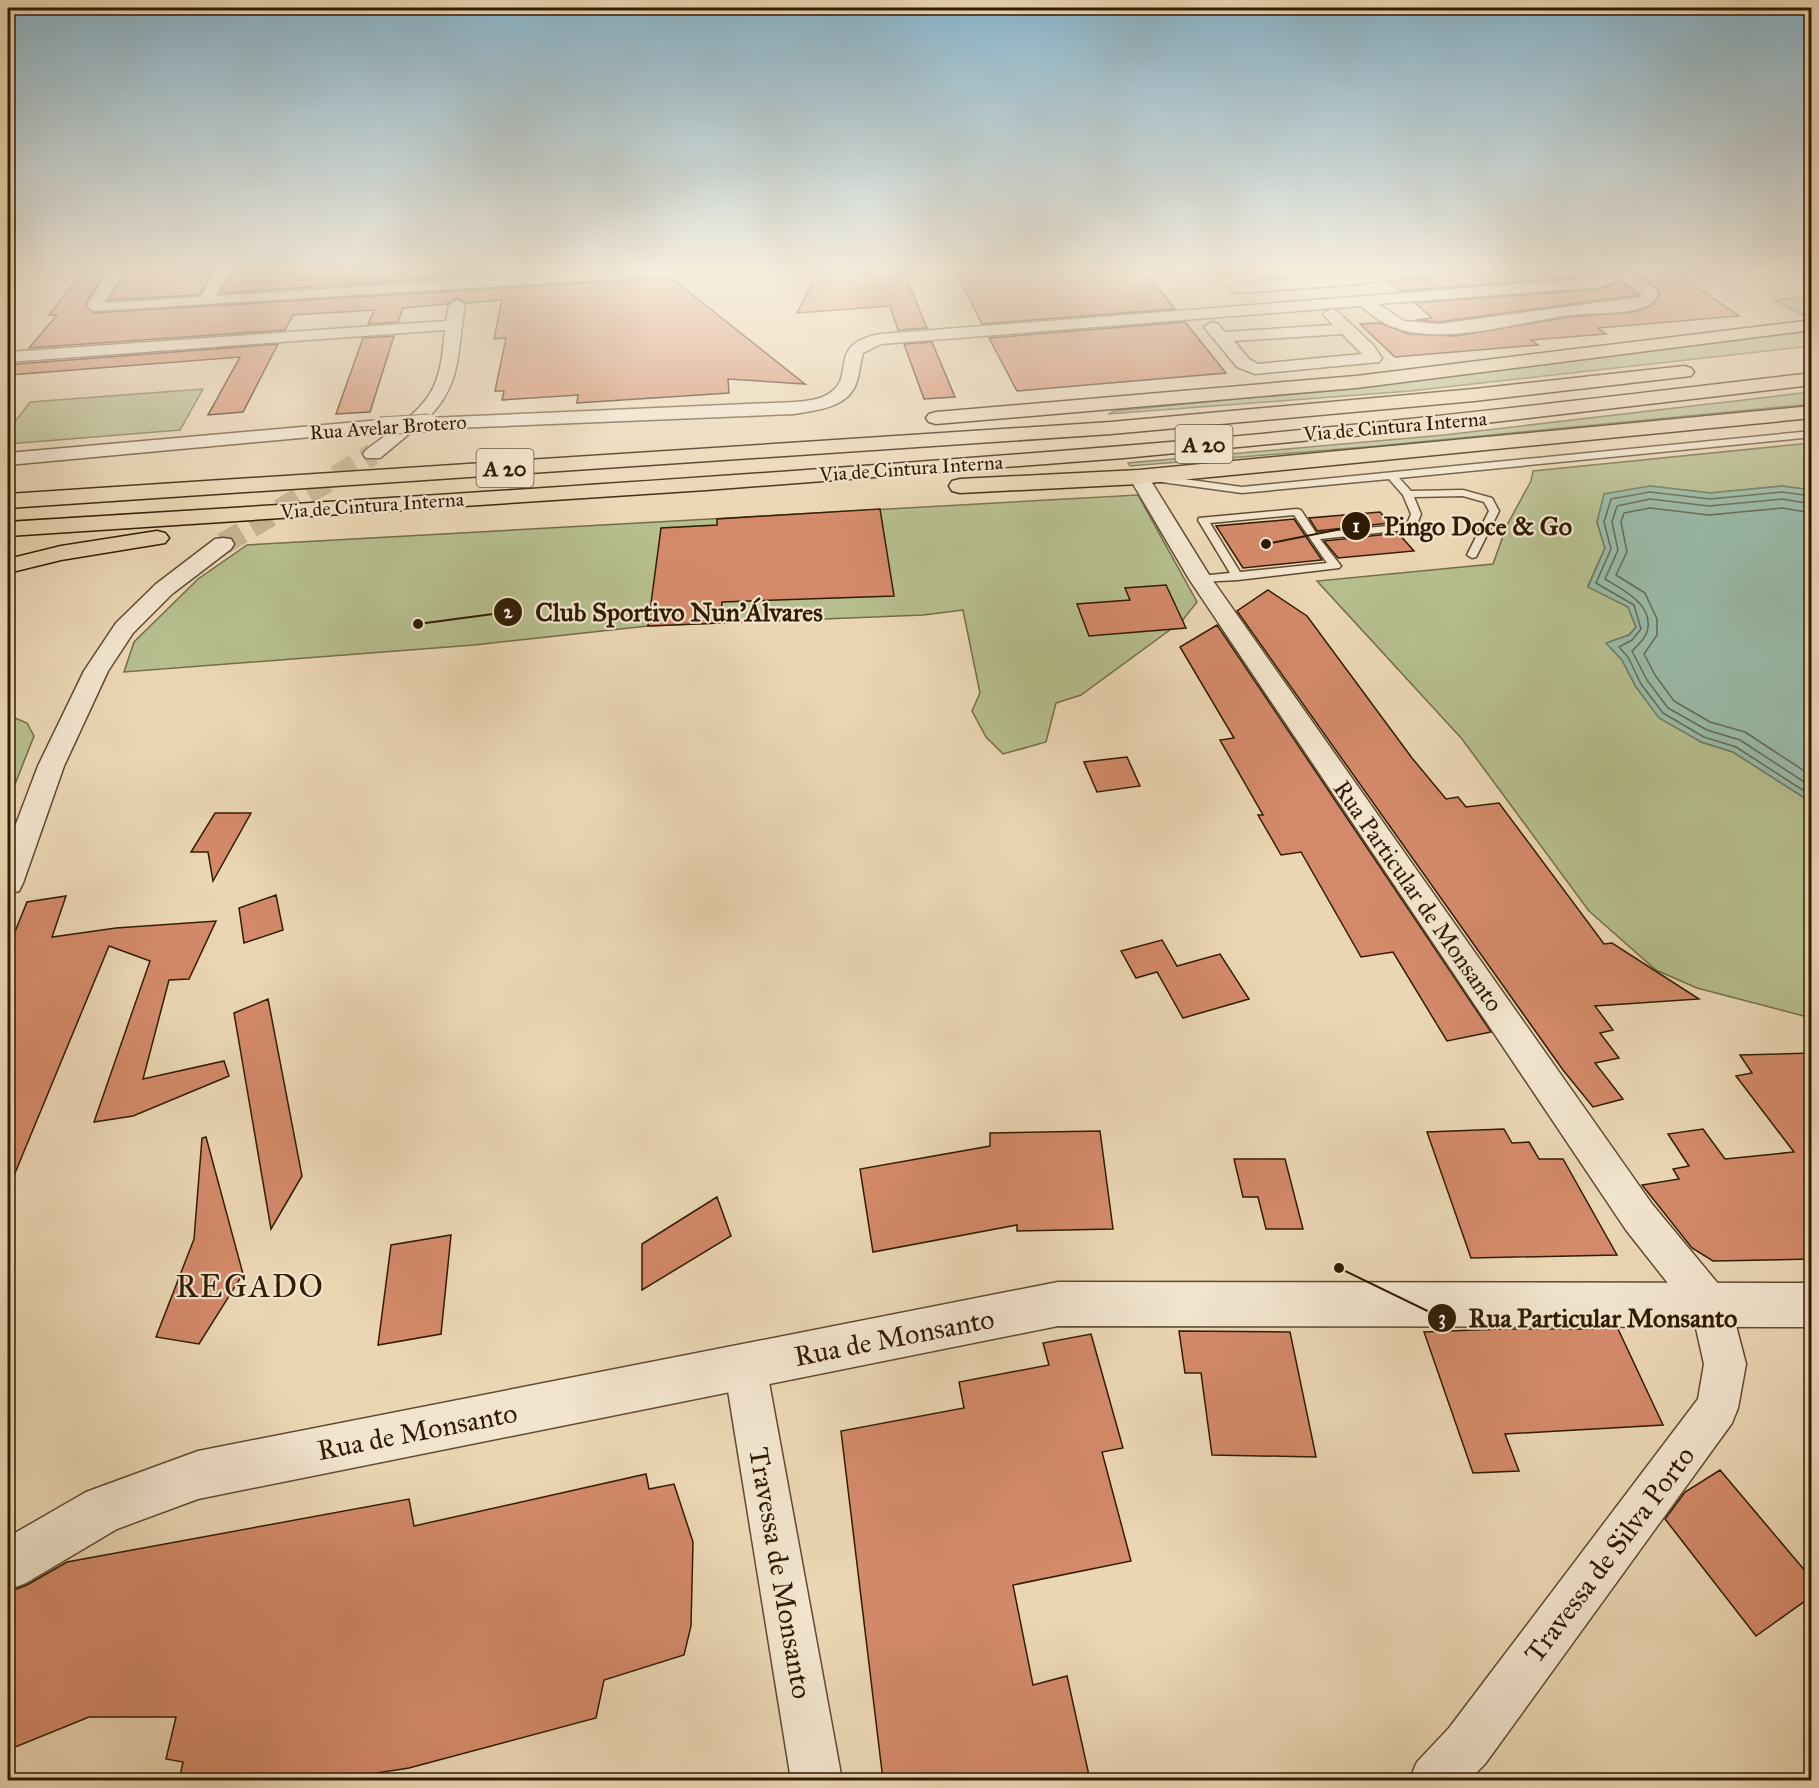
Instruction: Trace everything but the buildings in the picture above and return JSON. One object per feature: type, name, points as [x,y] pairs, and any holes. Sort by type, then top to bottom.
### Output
[{"type":"highway","points":[[915,420],[1356,382],[1588,353]]},
{"type":"highway","name":"Via de Cintura Interna","points":[[8,501],[1111,428],[1474,395],[1707,369]]},
{"type":"highway","name":"Via de Cintura Interna","points":[[8,529],[594,491],[1137,451],[1503,416],[1812,379]]},
{"type":"highway","points":[[594,491],[634,502],[1139,477],[1812,412]]},
{"type":"highway","points":[[630,460],[892,423]]},
{"type":"highway","points":[[8,490],[99,495]]},
{"type":"highway","points":[[8,566],[60,554],[327,507]]},
{"type":"street","points":[[8,357],[58,353]]},
{"type":"street","points":[[373,454],[405,428],[440,392],[446,379],[449,353]]},
{"type":"street","name":"Rua Avelar Brotero","points":[[8,459],[380,426],[816,405],[836,399],[846,389],[851,362],[855,353]]},
{"type":"street","points":[[1235,353],[1243,363],[1255,369],[1355,361],[1373,358],[1370,353]]},
{"type":"street","name":"Rua Particular de Monsanto","points":[[1139,477],[1200,579],[1639,1217],[1711,1306]]},
{"type":"street","points":[[8,883],[51,766],[96,670],[124,628],[164,589],[223,544]]},
{"type":"street","name":"Rua de Monsanto","points":[[8,1565],[103,1509],[198,1474],[1058,1304],[1812,1305]]},
{"type":"street","name":"Travessa de Silva Porto","points":[[1435,1780],[1467,1746],[1717,1408],[1725,1364],[1711,1306]]},
{"type":"street","name":"Travessa de Monsanto","points":[[745,1366],[818,1780]]},
{"type":"lane","points":[[1139,477],[1242,490],[1812,434]]},
{"type":"lane","points":[[1313,537],[1411,527],[1416,514],[1408,494],[1391,475]]},
{"type":"lane","points":[[1408,494],[1463,493],[1488,500],[1494,511],[1472,555]]},
{"type":"lane","points":[[1238,577],[1203,520],[1297,512],[1335,566]]},
{"type":"lane","points":[[1200,579],[1348,565]]},
{"type":"shaded area","points":[[1628,353],[1745,353],[1410,391],[1108,414],[1115,411],[1357,387]]},
{"type":"shaded area","points":[[203,389],[180,430],[8,444],[8,431],[30,402]]},
{"type":"shaded area","points":[[1811,392],[1811,404],[1377,446],[1130,466],[1128,463],[1444,435]]},
{"type":"shaded area","points":[[1811,443],[1811,490],[1782,486],[1710,493],[1650,486],[1597,522],[1605,548],[1588,586],[1628,607],[1636,627],[1629,635],[1607,643],[1622,660],[1636,687],[1701,742],[1733,752],[1811,802],[1811,1018],[1697,988],[1656,970],[1589,911],[1462,739],[1317,581],[1493,564],[1507,525],[1531,481],[1533,471]]},
{"type":"shaded area","points":[[1138,495],[1197,602],[1182,621],[1081,695],[1056,703],[1046,742],[1003,754],[986,737],[972,711],[980,693],[963,610],[923,615],[648,626],[474,645],[124,672],[134,642],[198,579],[247,545]]},
{"type":"shaded area","points":[[8,715],[27,723],[34,736],[8,802]]},
{"type":"water","points":[[1650,486],[1710,493],[1782,486],[1811,490],[1811,802],[1733,752],[1701,742],[1659,718],[1636,687],[1622,660],[1606,643],[1629,635],[1636,627],[1628,607],[1588,587],[1605,548],[1597,522],[1604,494]]},
{"type":"tunnel","points":[[223,544],[373,454]]},
{"type":"place","name":"Pingo Doce & Go","points":[[1266,544]]},
{"type":"place","name":"Club Sportivo Nun'Álvares","points":[[418,624]]},
{"type":"place","name":"Rua Particular Monsanto","points":[[1339,1268]]},
{"type":"district","name":"REGADO","points":[[250,1286]]}]
